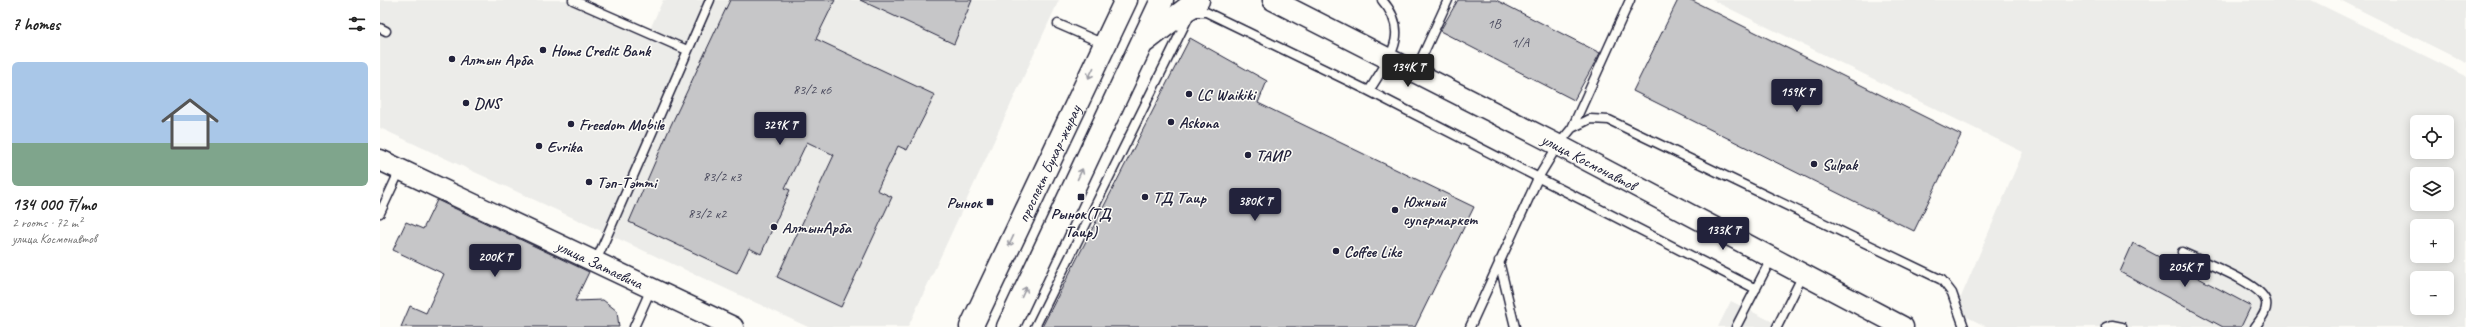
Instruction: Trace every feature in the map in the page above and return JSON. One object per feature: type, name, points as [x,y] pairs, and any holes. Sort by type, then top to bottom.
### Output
[{"type":"main road","name":"проспект Бухар-жырау","points":[[971,327],[1126,0]]},
{"type":"main road","name":"проспект Бухар-жырау","points":[[1008,327],[1162,0]]},
{"type":"main road","points":[[1141,45],[1198,0]]},
{"type":"street","name":"улица Космонавтов","points":[[1273,0],[1388,60],[1558,145],[1903,327]]},
{"type":"street","name":"улица Затаевича","points":[[380,160],[733,327]]},
{"type":"lane","points":[[573,0],[687,50]]},
{"type":"lane","points":[[595,262],[710,0]]},
{"type":"lane","points":[[1368,91],[1388,60],[1397,39],[1397,24],[1392,12],[1382,0]]},
{"type":"lane","points":[[1414,73],[1448,0]]},
{"type":"lane","points":[[1470,327],[1538,178],[1558,145],[1572,128],[1630,0]]},
{"type":"lane","points":[[1035,327],[1189,16],[1196,12],[1206,12],[1368,91],[1756,289]]},
{"type":"lane","points":[[1058,24],[1105,44]]},
{"type":"lane","points":[[1572,128],[1590,119],[1609,120],[1942,280],[1952,294],[1964,327]]},
{"type":"lane","points":[[380,213],[400,169]]},
{"type":"lane","points":[[2182,252],[2252,285],[2263,294],[2267,303],[2265,312],[2255,327]]},
{"type":"lane","points":[[1736,327],[1771,258]]},
{"type":"lane","points":[[1499,261],[1515,327]]},
{"type":"lane","points":[[1777,327],[1803,275]]},
{"type":"lane","points":[[634,327],[651,289]]},
{"type":"lane","points":[[2106,327],[2112,325],[2122,327]]},
{"type":"shaded area","name":"АлтынАрба","points":[[380,0],[586,0],[650,29],[663,0],[1059,0],[908,327],[808,327],[380,128]]},
{"type":"shaded area","points":[[1712,0],[2311,0],[2466,76],[2466,327],[1987,327],[1955,311],[2023,152]]},
{"type":"shaded area","points":[[2340,0],[2466,0],[2466,63]]},
{"type":"shaded area","points":[[1731,301],[1783,327],[1718,327]]},
{"type":"building","points":[[730,0],[835,0],[816,39],[935,95],[907,150],[898,146],[877,190],[892,197],[841,307],[777,277],[834,155],[807,142],[785,188],[790,190],[761,254],[749,248],[737,273],[629,222],[671,125]]},
{"type":"building","points":[[860,0],[972,0],[954,44]]},
{"type":"building","points":[[1458,0],[1496,0],[1600,53],[1574,100],[1440,31]]},
{"type":"building","points":[[1678,0],[1691,0],[1961,135],[1914,231],[1633,91]]},
{"type":"building","name":"ТАИР","points":[[1190,38],[1267,81],[1258,103],[1474,207],[1415,327],[1042,327]]},
{"type":"building","points":[[437,200],[589,272],[575,301],[603,300],[617,311],[619,327],[401,327],[410,306],[426,313],[444,274],[393,250],[406,222],[423,229]]},
{"type":"building","points":[[2133,243],[2251,306],[2241,327],[2223,327],[2120,272]]},
{"type":"place","name":"Home Credit Bank","points":[[543,50]]},
{"type":"place","name":"Алтын Арба","points":[[452,59]]},
{"type":"place","name":"LC Waikiki","points":[[1189,94]]},
{"type":"place","name":"DNS","points":[[466,103]]},
{"type":"place","name":"Askona","points":[[1171,122]]},
{"type":"place","name":"Freedom Mobile","points":[[571,124]]},
{"type":"place","name":"Evrika","points":[[539,146]]},
{"type":"place","name":"ТАИР","points":[[1248,155]]},
{"type":"place","name":"Sulpak","points":[[1814,164]]},
{"type":"place","name":"Тәп-Тәтті","points":[[589,182]]},
{"type":"place","name":"Рынок(ТД Таир)","points":[[1081,197]]},
{"type":"place","name":"ТД Таир","points":[[1145,197]]},
{"type":"place","name":"Рынок","points":[[990,202]]},
{"type":"place","name":"Южный супермаркет","points":[[1395,210]]},
{"type":"place","name":"АлтынАрба","points":[[774,227]]},
{"type":"place","name":"Coffee Like","points":[[1336,251]]}]
